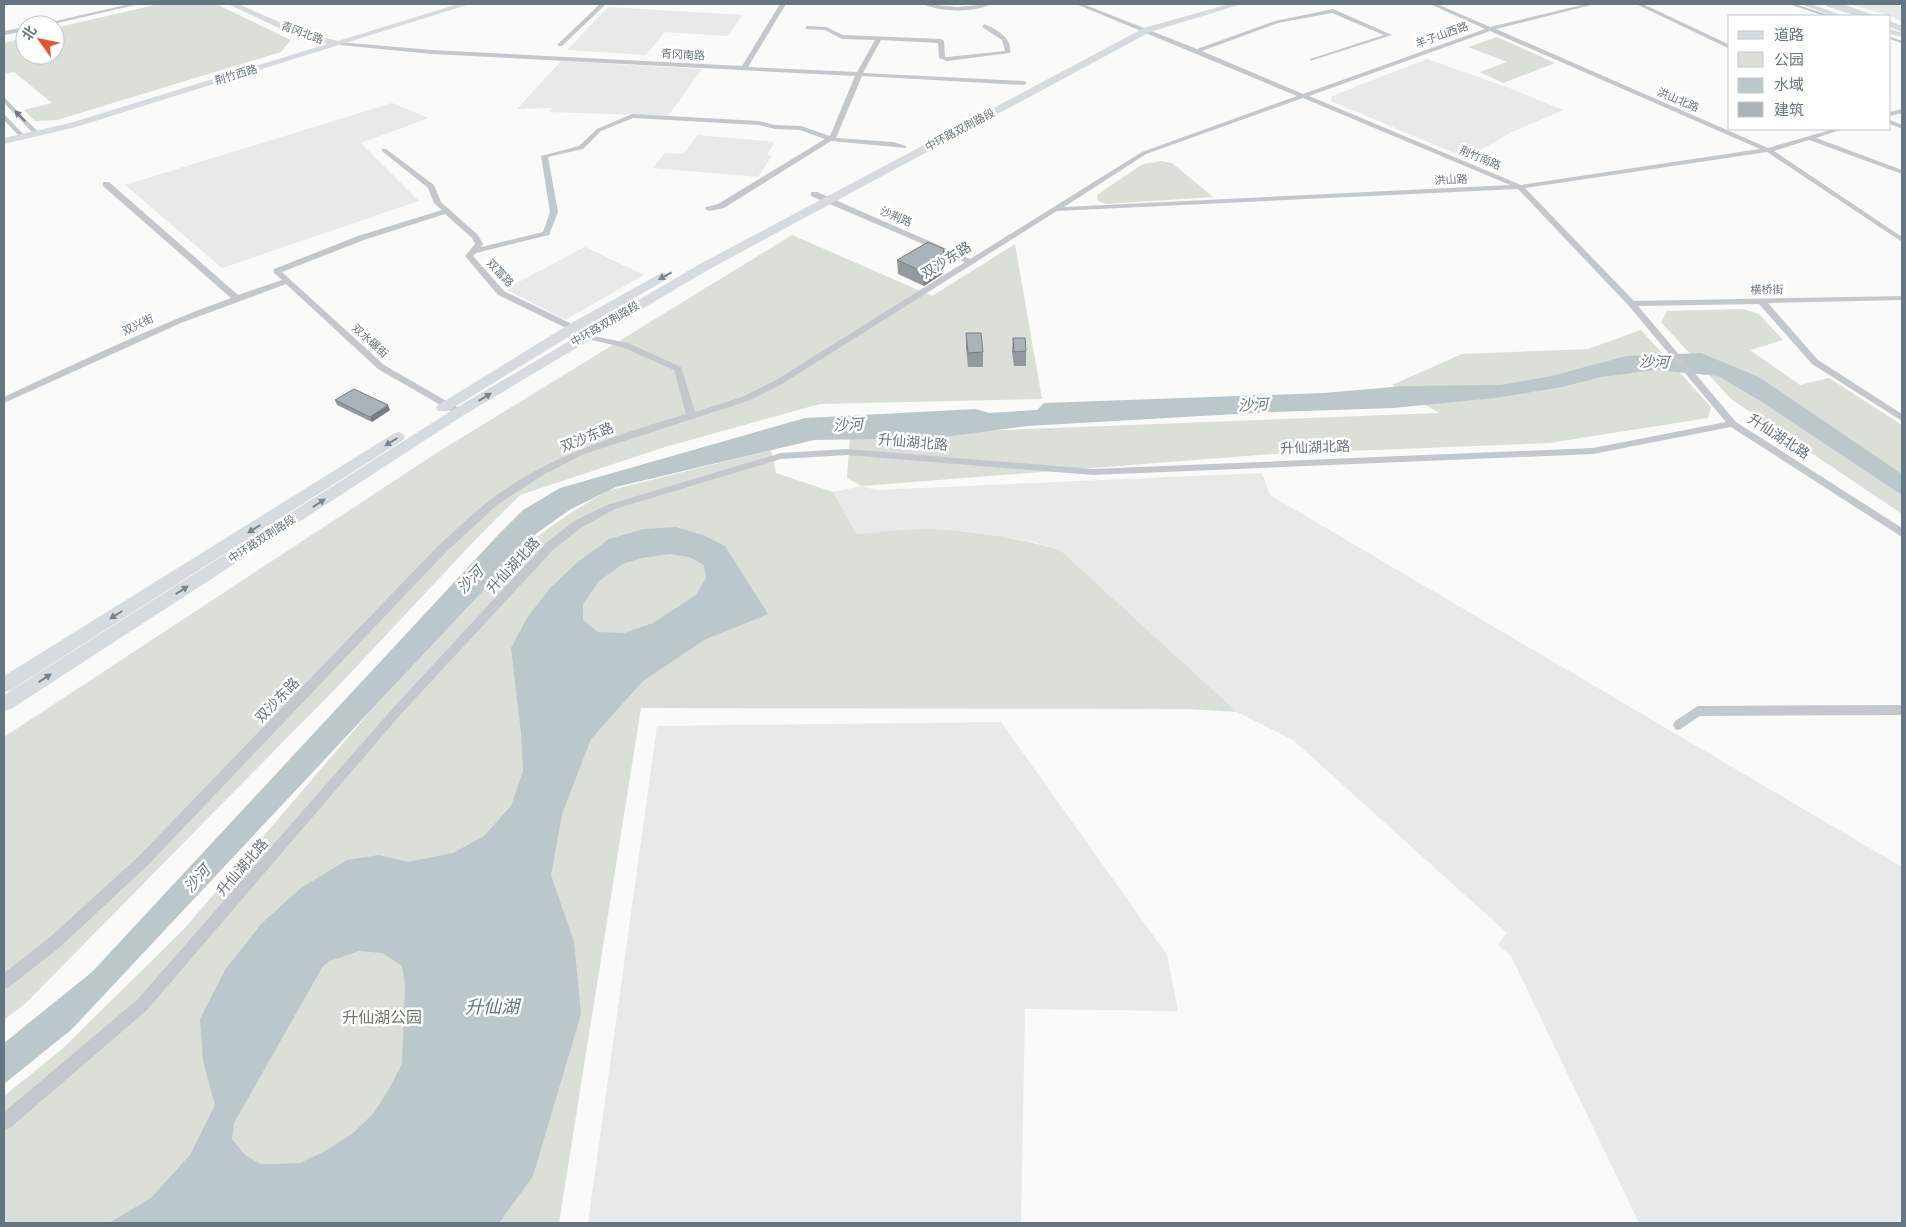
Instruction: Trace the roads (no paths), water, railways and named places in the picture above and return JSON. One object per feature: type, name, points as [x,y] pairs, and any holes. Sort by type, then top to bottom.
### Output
[{"type":"main road","name":"青冈北路","points":[[232,4],[296,32],[326,42]]},
{"type":"main road","name":"荆竹西路","points":[[4,136],[21,135],[72,125],[339,41],[449,4]]},
{"type":"main road","name":"荆竹西路","points":[[35,132],[326,42],[339,41],[466,4]]},
{"type":"main road","name":"中环路双荆路段","points":[[4,704],[573,328],[814,194],[1024,83],[1176,12],[1208,4]]},
{"type":"main road","name":"中环路双荆路段","points":[[4,685],[453,409],[586,336],[702,268],[1142,28],[1238,4]]},
{"type":"main road","points":[[1804,4],[1837,15]]},
{"type":"main road","points":[[1814,4],[1831,5],[1868,15]]},
{"type":"main road","points":[[1831,5],[1849,15]]},
{"type":"main road","points":[[1831,5],[1862,15]]},
{"type":"main road","name":"青冈北路","points":[[314,29],[339,41]]},
{"type":"main road","name":"荆竹西路","points":[[4,142],[21,135]]},
{"type":"street","points":[[65,20],[136,4]]},
{"type":"street","points":[[560,45],[603,4]]},
{"type":"street","points":[[744,68],[783,4]]},
{"type":"street","points":[[926,4],[956,10],[988,4]]},
{"type":"street","name":"荆竹南路","points":[[1080,4],[1142,28],[1520,187],[1632,304],[1733,424]]},
{"type":"street","name":"洪山北路","points":[[1433,4],[1768,150],[1902,240]]},
{"type":"street","name":"羊子山西路","points":[[1302,96],[1489,29],[1592,4]]},
{"type":"street","points":[[1639,4],[1728,46]]},
{"type":"street","points":[[1196,51],[1277,22],[1333,11],[1389,35],[1312,60]]},
{"type":"street","points":[[807,28],[834,30],[842,37],[878,40],[941,41],[942,58],[947,59],[1008,52],[1007,40],[984,26]]},
{"type":"street","points":[[709,209],[721,206],[835,136],[859,75],[878,40]]},
{"type":"street","name":"青冈南路","points":[[339,41],[432,52],[1024,83]]},
{"type":"street","name":"双沙东路","points":[[4,982],[54,943],[143,861],[435,556],[494,503],[539,473],[581,452],[745,398],[779,382],[969,261],[1057,209],[1144,153],[1302,96]]},
{"type":"street","points":[[4,99],[35,132]]},
{"type":"street","points":[[4,116],[21,135]]},
{"type":"street","points":[[474,251],[546,233],[554,212],[544,156],[581,148],[599,130],[632,116],[759,123],[775,127],[801,128],[831,138],[893,144],[904,148]]},
{"type":"street","name":"洪山路","points":[[1057,209],[1520,187],[1768,150],[1837,130]]},
{"type":"street","points":[[1809,138],[1902,172]]},
{"type":"street","name":"双富路","points":[[384,150],[431,187],[438,203],[475,237],[479,244],[470,256],[501,293],[573,328]]},
{"type":"street","points":[[106,184],[235,297]]},
{"type":"street","name":"沙荆路","points":[[814,194],[969,261]]},
{"type":"street","name":"双水碾街","points":[[447,211],[361,238],[277,271],[380,367],[453,409]]},
{"type":"street","name":"双兴街","points":[[4,400],[159,328],[235,297],[287,281]]},
{"type":"street","name":"横桥街","points":[[1632,304],[1902,298]]},
{"type":"street","points":[[1762,302],[1815,362],[1902,418]]},
{"type":"street","points":[[586,336],[625,344],[678,369],[691,415]]},
{"type":"street","name":"升仙湖北路","points":[[4,1122],[142,1005],[397,711],[550,546],[578,524],[611,507],[782,456],[847,452],[1093,472],[1593,451],[1733,424],[1902,532]]},
{"type":"street","points":[[1679,725],[1698,711],[1902,710]]},
{"type":"water","name":"沙河","points":[[1701,353],[1759,377],[1902,474],[1902,495],[1762,402],[1718,376],[1655,370],[1601,377],[1562,387],[1495,398],[1393,408],[1274,412],[1027,426],[936,438],[814,440],[616,487],[571,509],[537,533],[72,1029],[4,1084],[4,1043],[92,972],[498,535],[523,510],[560,488],[805,418],[976,409],[989,413],[1037,410],[1044,403],[1324,393],[1404,386],[1501,385],[1552,376],[1626,356]]},
{"type":"water","name":"升仙湖","points":[[676,527],[705,536],[725,546],[768,614],[704,640],[643,681],[591,739],[562,814],[551,875],[574,942],[581,1014],[533,1176],[499,1223],[109,1223],[151,1198],[190,1155],[215,1105],[203,1061],[200,1019],[225,970],[261,924],[301,888],[347,860],[379,855],[408,862],[453,853],[484,836],[511,806],[523,771],[521,733],[511,648],[527,618],[551,587],[579,561],[609,539],[644,529]],"holes":[[[670,554],[689,557],[704,565],[706,578],[696,595],[653,623],[624,633],[598,632],[583,620],[583,604],[599,581],[623,564],[641,558]],[[359,951],[383,953],[402,966],[405,985],[402,1064],[373,1114],[352,1134],[327,1150],[300,1163],[261,1164],[246,1156],[232,1139],[234,1123],[323,966],[330,961]]]},
{"type":"waterway","points":[[1792,4],[1825,15]]},
{"type":"waterway","points":[[1891,38],[1902,42]]},
{"type":"park label","name":"升仙湖公园","points":[[382,1017]]}]
